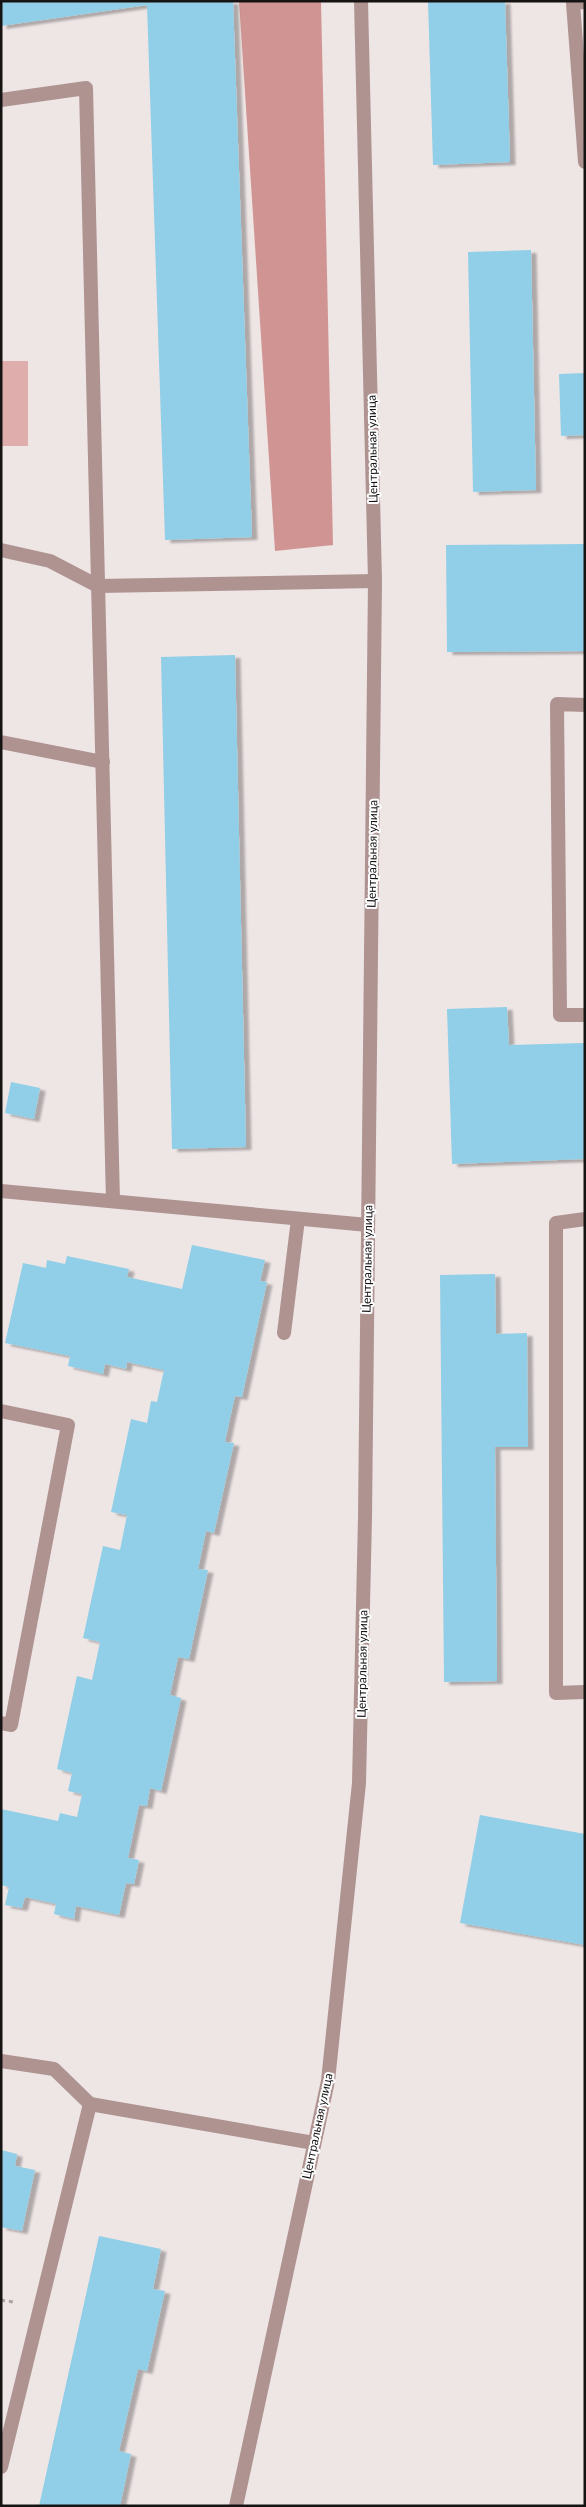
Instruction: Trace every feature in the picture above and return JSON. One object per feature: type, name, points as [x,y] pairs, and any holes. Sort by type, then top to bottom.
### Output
[{"type":"street","name":"Центральная улица","points":[[236,2506],[328,2081],[359,1782],[368,1225],[375,581],[361,1]]},
{"type":"street","points":[[585,2],[573,3],[585,162]]},
{"type":"street","points":[[1,100],[86,88],[113,1202]]},
{"type":"street","points":[[1,550],[50,561],[98,586],[375,581]]},
{"type":"street","points":[[585,705],[557,704],[560,1015],[585,1015]]},
{"type":"street","points":[[1,742],[103,762]]},
{"type":"street","points":[[1,1191],[368,1225]]},
{"type":"street","points":[[284,1333],[298,1219]]},
{"type":"street","points":[[585,1219],[556,1223],[556,1693],[585,1692]]},
{"type":"street","points":[[1,1411],[68,1425],[11,1725],[1,1723]]},
{"type":"street","points":[[1,2061],[54,2069],[90,2104],[314,2143]]},
{"type":"street","points":[[1,2467],[90,2104]]},
{"type":"shaded area","points":[[239,1],[321,1],[333,545],[275,551]]},
{"type":"shaded area","points":[[1,361],[28,361],[28,446],[1,446]]},
{"type":"building","points":[[1,1],[233,1],[252,537],[165,540],[147,5],[1,26]]},
{"type":"building","points":[[428,1],[505,1],[510,162],[433,165]]},
{"type":"building","points":[[531,250],[536,490],[473,492],[468,252]]},
{"type":"building","points":[[585,373],[585,435],[561,436],[559,374]]},
{"type":"building","points":[[585,544],[585,651],[447,652],[446,545]]},
{"type":"building","points":[[235,655],[246,1147],[172,1149],[161,657]]},
{"type":"building","points":[[507,1007],[509,1045],[585,1043],[585,1159],[452,1164],[447,1009]]},
{"type":"building","points":[[11,1082],[40,1088],[34,1119],[5,1113]]},
{"type":"building","points":[[192,1245],[265,1260],[260,1281],[267,1282],[242,1397],[235,1396],[230,1418],[225,1442],[234,1443],[214,1533],[206,1531],[198,1569],[208,1570],[189,1659],[178,1657],[170,1695],[181,1698],[161,1791],[150,1788],[147,1806],[139,1805],[128,1858],[139,1860],[134,1884],[126,1883],[119,1915],[76,1906],[74,1919],[54,1914],[56,1904],[25,1897],[22,1908],[5,1905],[9,1887],[1,1885],[1,1809],[58,1821],[60,1813],[77,1817],[82,1794],[68,1791],[72,1773],[57,1769],[77,1676],[92,1680],[100,1642],[83,1638],[103,1546],[120,1550],[127,1515],[111,1512],[131,1419],[147,1423],[151,1401],[157,1402],[164,1370],[127,1362],[126,1369],[105,1364],[103,1374],[68,1366],[70,1356],[5,1343],[23,1263],[46,1268],[47,1260],[65,1264],[67,1256],[129,1269],[127,1277],[182,1289]]},
{"type":"building","points":[[495,1274],[496,1334],[527,1333],[528,1447],[495,1447],[497,1681],[444,1682],[440,1275]]},
{"type":"building","points":[[480,1815],[585,1834],[585,1945],[460,1923]]},
{"type":"building","points":[[1,2150],[17,2154],[15,2166],[35,2170],[22,2231],[1,2227]]},
{"type":"building","points":[[99,2236],[161,2249],[153,2289],[165,2291],[147,2371],[138,2369],[119,2451],[131,2454],[120,2506],[39,2506]]}]
